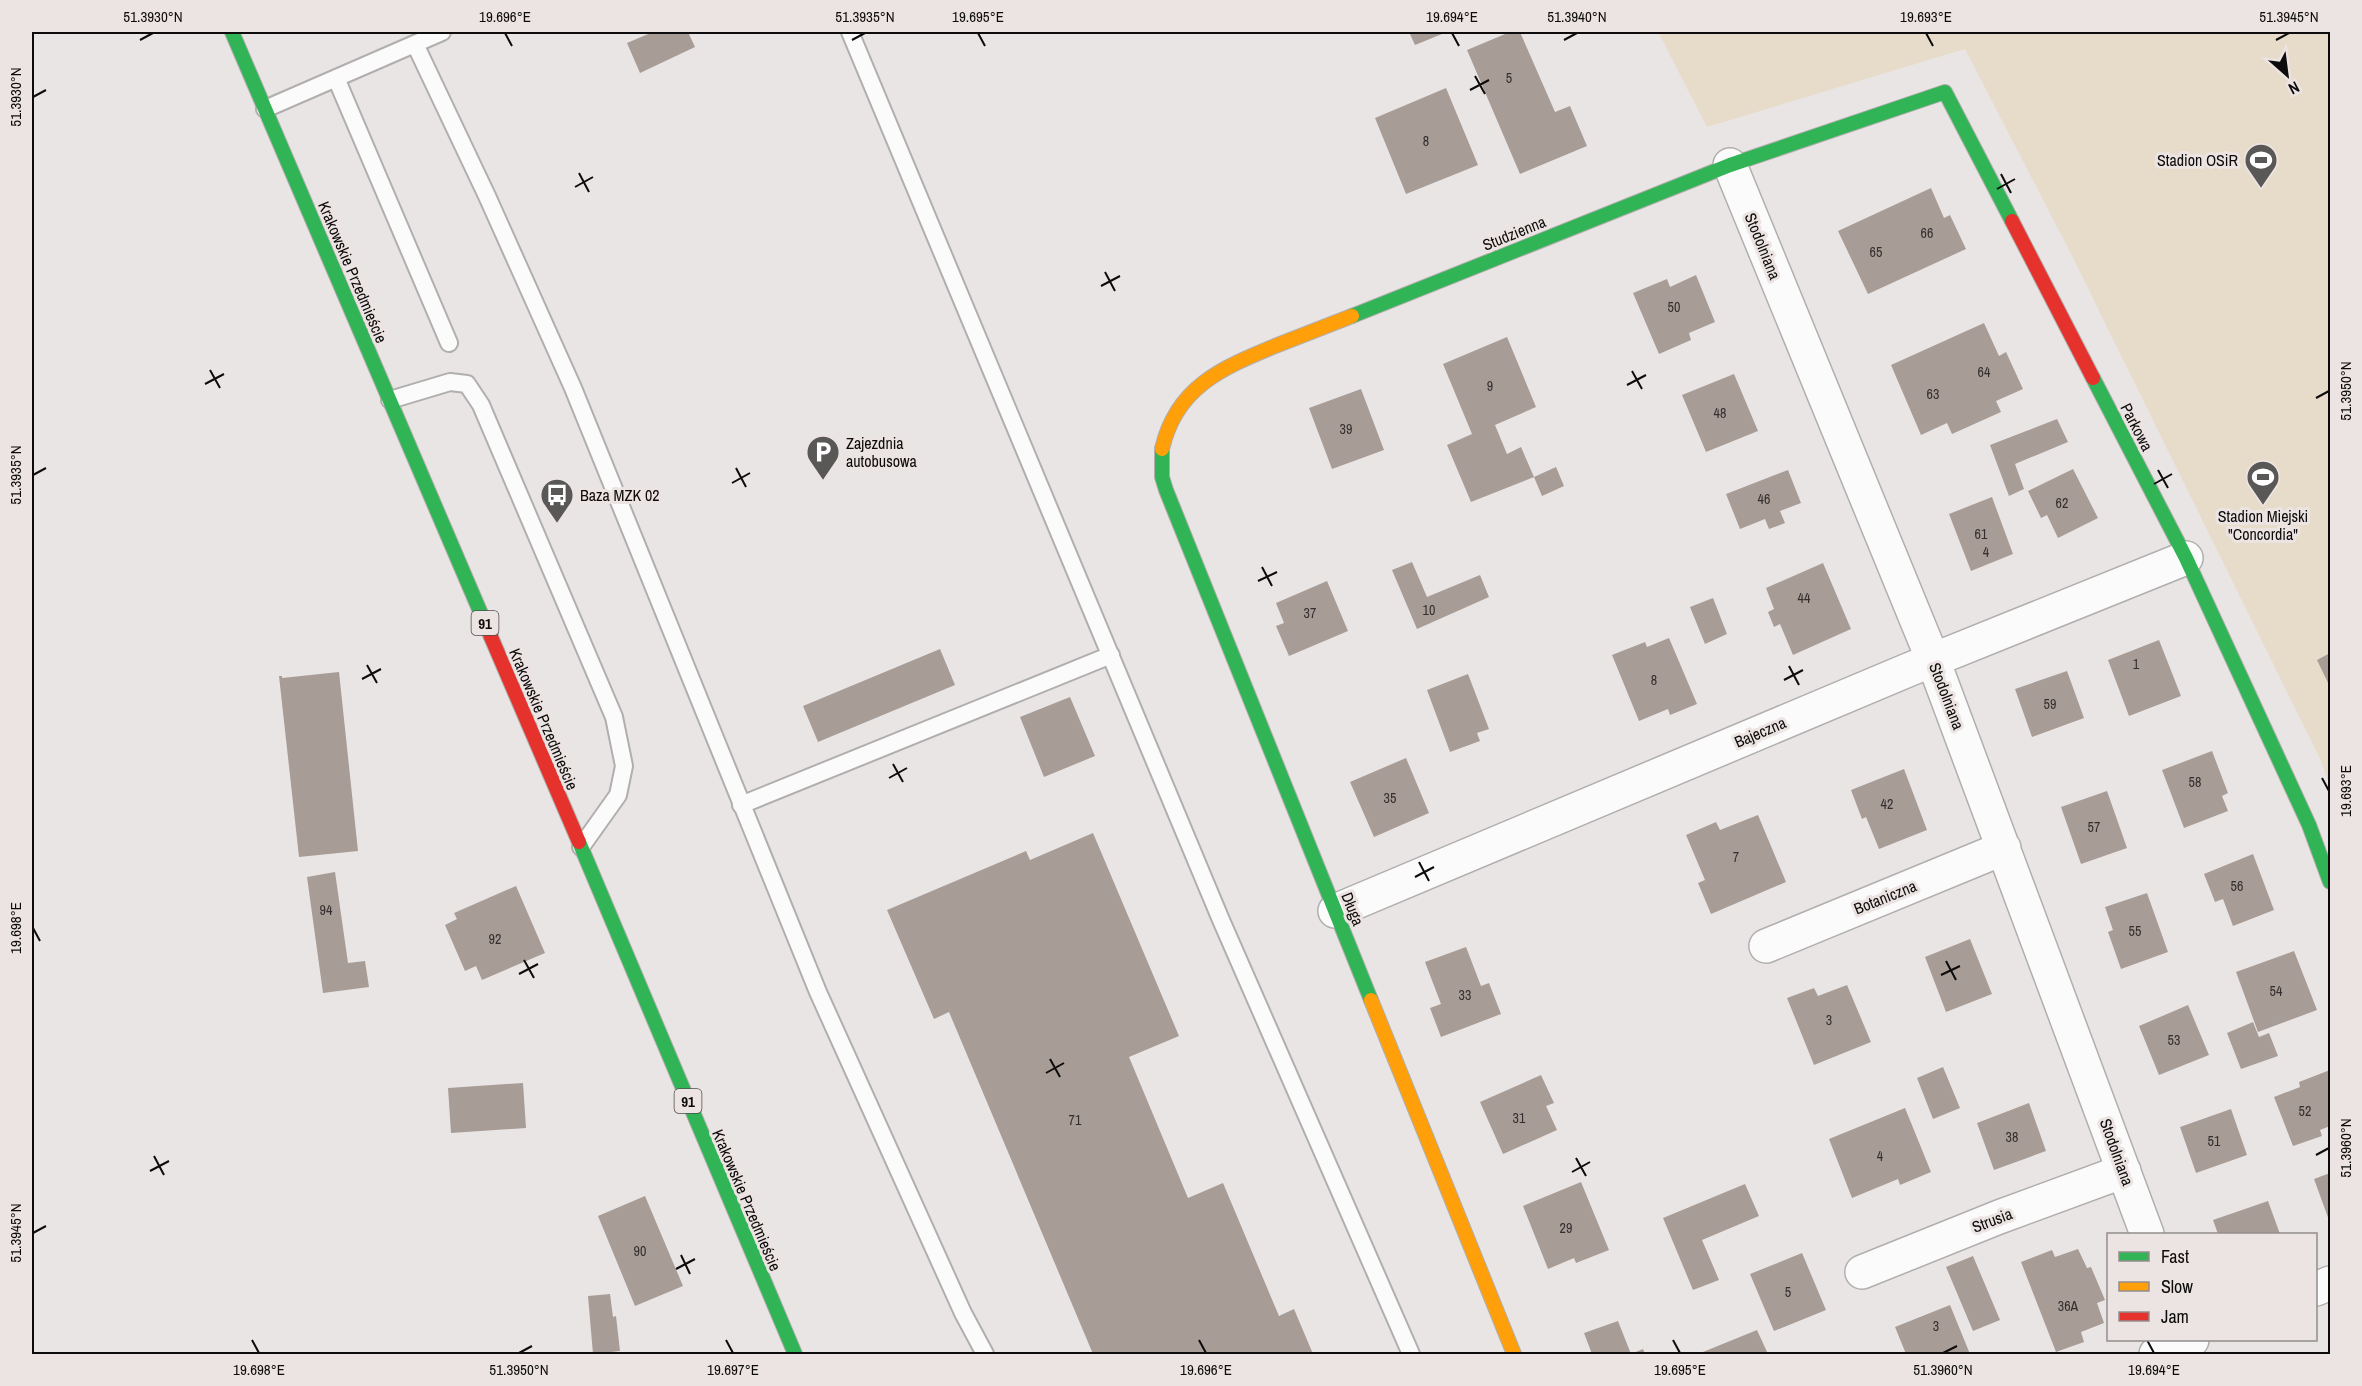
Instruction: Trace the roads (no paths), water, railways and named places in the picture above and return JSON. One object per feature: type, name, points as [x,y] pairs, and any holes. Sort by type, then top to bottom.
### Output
[{"type":"street","name":"Krakowskie Przedmieście","points":[[232,32],[795,1354]]},
{"type":"street","name":"Studzienna","points":[[1162,476],[1163,444],[1171,422],[1183,401],[1212,374],[1248,357],[1730,165],[1945,92]]},
{"type":"street","name":"Parkowa","points":[[1945,92],[2186,558],[2309,825],[2331,882]]},
{"type":"street","name":"Stodolniana","points":[[1730,165],[1933,660],[2147,1233]]},
{"type":"street","name":"Długa","points":[[1162,476],[1171,504],[1514,1354]]},
{"type":"street","name":"Bajeczna","points":[[1335,910],[1933,660],[2186,558]]},
{"type":"street","name":"Botaniczna","points":[[1766,946],[2004,848]]},
{"type":"street","name":"Strusia","points":[[1862,1272],[1999,1217],[2124,1171]]},
{"type":"street","points":[[2317,1289],[2331,1283]]},
{"type":"lane","points":[[265,109],[442,32]]},
{"type":"lane","points":[[850,32],[1221,920],[1411,1354]]},
{"type":"lane","points":[[415,44],[487,196],[573,388],[819,992],[963,1313],[985,1354]]},
{"type":"lane","points":[[336,78],[449,343]]},
{"type":"lane","points":[[390,400],[450,382],[467,384],[481,405],[614,717],[624,766],[618,795],[581,847]]},
{"type":"lane","points":[[741,805],[1111,655]]},
{"type":"place","name":"Stadion OSiR","points":[[2261,189]]},
{"type":"place","name":"Zajezdnia autobusowa","points":[[823,481]]},
{"type":"place","name":"Stadion Miejski \"Concordia\"","points":[[2263,506]]},
{"type":"place","name":"Baza MZK 02","points":[[557,524]]}]
